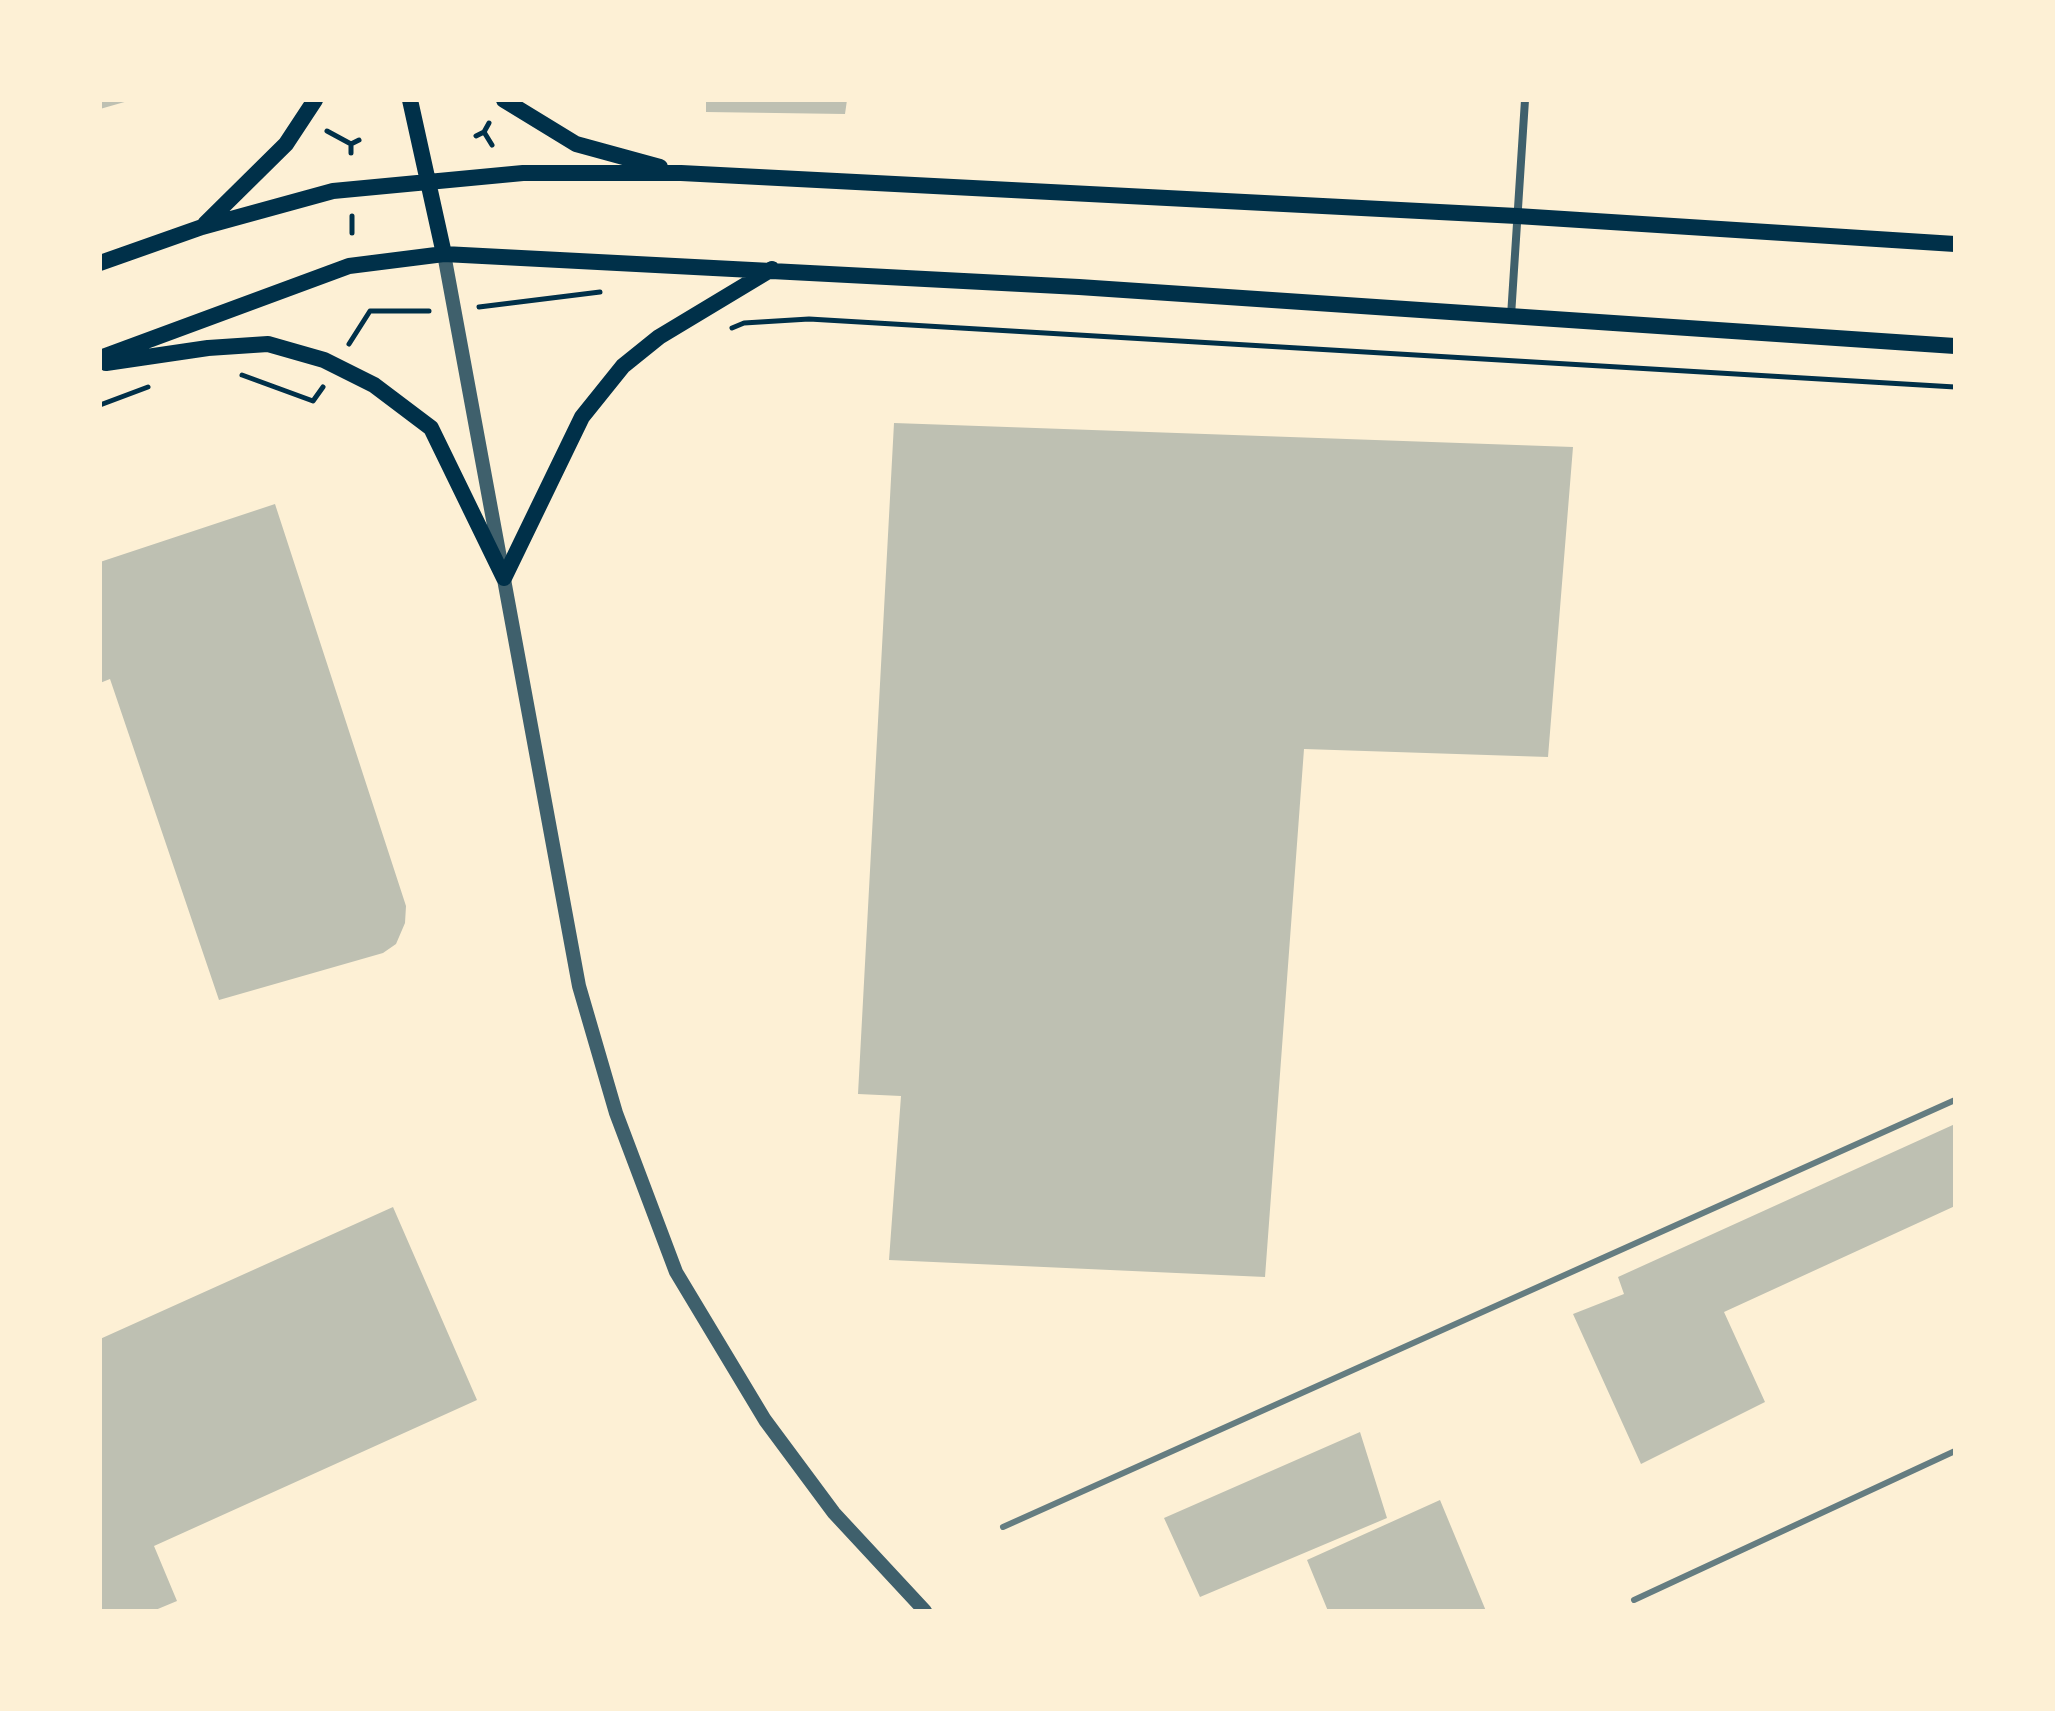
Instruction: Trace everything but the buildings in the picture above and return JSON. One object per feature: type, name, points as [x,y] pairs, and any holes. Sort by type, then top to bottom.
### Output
[{"type":"main road","points":[[202,227],[286,144],[315,100]]},
{"type":"main road","points":[[410,100],[444,254]]},
{"type":"main road","points":[[504,100],[576,144],[681,173]]},
{"type":"main road","points":[[100,263],[202,227],[333,191],[523,173],[681,173],[1517,216],[1955,244]]},
{"type":"main road","points":[[100,361],[349,266],[444,254],[773,269],[1955,346]]},
{"type":"main road","points":[[504,578],[582,417],[623,366],[679,325],[773,269]]},
{"type":"main road","points":[[100,361],[268,344],[336,365],[374,385],[431,428],[504,578]]},
{"type":"street","points":[[1511,316],[1525,100]]},
{"type":"street","points":[[444,254],[579,986],[616,1113],[676,1272],[765,1420],[834,1513],[925,1611]]},
{"type":"path","points":[[476,136],[484,132],[489,123]]},
{"type":"path","points":[[326,130],[351,144]]},
{"type":"path","points":[[484,132],[492,145]]},
{"type":"path","points":[[351,144],[359,140]]},
{"type":"path","points":[[351,144],[351,153]]},
{"type":"path","points":[[352,216],[352,233]]},
{"type":"path","points":[[229,373],[313,401],[370,311],[453,311],[609,292]]},
{"type":"path","points":[[679,325],[704,341],[744,323],[809,319],[1955,387]]},
{"type":"path","points":[[100,405],[158,383]]},
{"type":"railway","points":[[1003,1527],[1955,1100]]},
{"type":"railway","points":[[1634,1600],[1955,1451]]}]
